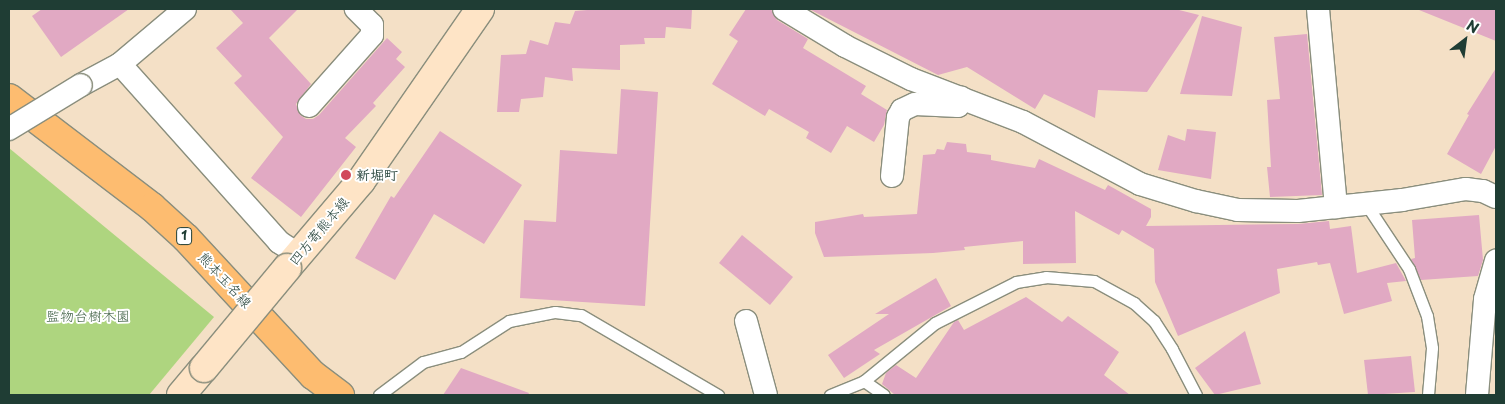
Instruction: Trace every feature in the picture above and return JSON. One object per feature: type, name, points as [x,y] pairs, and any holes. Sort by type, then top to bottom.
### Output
[{"type":"main road","name":"四方寄熊本線","points":[[181,395],[361,181],[480,9]]},
{"type":"main road","name":"熊本玉名線","points":[[9,98],[152,207],[172,225],[313,375],[340,395]]},
{"type":"street","points":[[9,130],[81,85],[120,64],[185,9]]},
{"type":"street","points":[[309,106],[372,35],[372,25],[356,9]]},
{"type":"street","points":[[784,9],[845,46],[911,79],[1023,122],[1140,184],[1196,201],[1238,210],[1298,211],[1336,208],[1466,189],[1483,191],[1496,197]]},
{"type":"street","points":[[1318,9],[1336,208]]},
{"type":"street","points":[[120,64],[280,242],[293,262]]},
{"type":"street","points":[[892,176],[898,117],[902,110],[915,104],[958,106],[962,97]]},
{"type":"street","points":[[1477,395],[1485,299],[1496,261]]},
{"type":"street","points":[[746,321],[766,395]]},
{"type":"lane","points":[[1366,204],[1409,270],[1427,316],[1432,348],[1428,395]]},
{"type":"lane","points":[[830,395],[864,381],[935,323],[1016,282],[1046,276],[1094,281],[1134,302],[1154,321],[1172,349],[1196,395]]},
{"type":"lane","points":[[379,395],[423,362],[461,352],[509,321],[555,312],[581,315],[718,395]]},
{"type":"lane","points":[[864,381],[884,395]]},
{"type":"green space","name":"監物台樹木園","points":[[9,148],[214,317],[149,395],[9,395]]},
{"type":"building","points":[[42,9],[129,9],[61,57],[32,16]]},
{"type":"building","points":[[230,9],[298,9],[269,38],[311,84],[296,104],[300,115],[306,119],[313,119],[319,115],[387,38],[402,52],[396,59],[405,67],[373,103],[376,106],[345,138],[356,147],[301,217],[251,178],[283,137],[234,83],[242,76],[216,48],[243,23]]},
{"type":"building","points":[[599,9],[692,9],[691,29],[666,27],[665,38],[644,38],[645,44],[620,45],[620,70],[572,68],[573,81],[545,77],[543,97],[521,99],[519,112],[497,112],[501,55],[526,54],[530,40],[548,45],[555,22],[570,24],[575,11]]},
{"type":"building","points":[[746,9],[771,9],[777,20],[808,39],[803,48],[866,86],[861,94],[887,110],[884,125],[874,142],[847,126],[831,153],[806,138],[809,132],[769,109],[765,116],[712,84],[738,41],[729,35]]},
{"type":"building","points":[[809,9],[1175,9],[1199,15],[1147,92],[1098,90],[1095,118],[1044,94],[1035,109],[967,67],[938,75]]},
{"type":"building","points":[[1496,9],[1496,41],[1419,10]]},
{"type":"building","points":[[1202,16],[1242,27],[1232,96],[1180,94]]},
{"type":"building","points":[[1307,34],[1322,195],[1270,197],[1267,167],[1271,167],[1267,100],[1280,99],[1274,37]]},
{"type":"building","points":[[1496,68],[1496,146],[1481,174],[1447,154],[1469,115],[1467,114]]},
{"type":"building","points":[[621,89],[658,92],[645,306],[520,298],[524,220],[556,222],[560,150],[617,154]]},
{"type":"building","points":[[1187,129],[1216,132],[1211,179],[1158,170],[1168,135],[1185,141]]},
{"type":"building","points":[[440,131],[522,185],[484,244],[434,214],[395,280],[355,258],[391,196],[394,198]]},
{"type":"building","points":[[947,142],[966,144],[967,152],[991,155],[991,160],[1035,168],[1039,159],[1105,190],[1108,185],[1151,209],[1151,217],[1146,226],[1298,224],[1329,221],[1330,229],[1351,226],[1357,273],[1396,263],[1406,281],[1387,283],[1392,301],[1344,314],[1330,263],[1318,265],[1317,262],[1277,269],[1280,293],[1178,336],[1155,282],[1154,249],[1122,230],[1119,235],[1075,211],[1076,263],[1023,264],[1023,241],[964,247],[965,250],[933,253],[824,257],[815,233],[815,222],[863,214],[864,217],[917,214],[923,155],[935,154],[937,149],[944,150]]},
{"type":"building","points":[[1479,215],[1483,260],[1478,276],[1421,280],[1411,259],[1415,258],[1412,220]]},
{"type":"building","points":[[742,235],[793,277],[770,305],[719,263]]},
{"type":"building","points":[[936,278],[951,306],[874,350],[880,354],[844,378],[828,355],[889,314],[875,314]]},
{"type":"building","points":[[1026,297],[1062,322],[1068,316],[1119,352],[1104,375],[1130,395],[895,395],[882,384],[886,373],[896,365],[916,378],[954,322],[958,320],[964,330]]},
{"type":"building","points":[[1245,331],[1261,384],[1215,395],[1195,368]]},
{"type":"building","points":[[1411,356],[1415,392],[1368,395],[1364,360]]},
{"type":"building","points":[[461,368],[529,393],[528,395],[443,395]]},
{"type":"place","name":"新堀町","points":[[346,175]]}]
